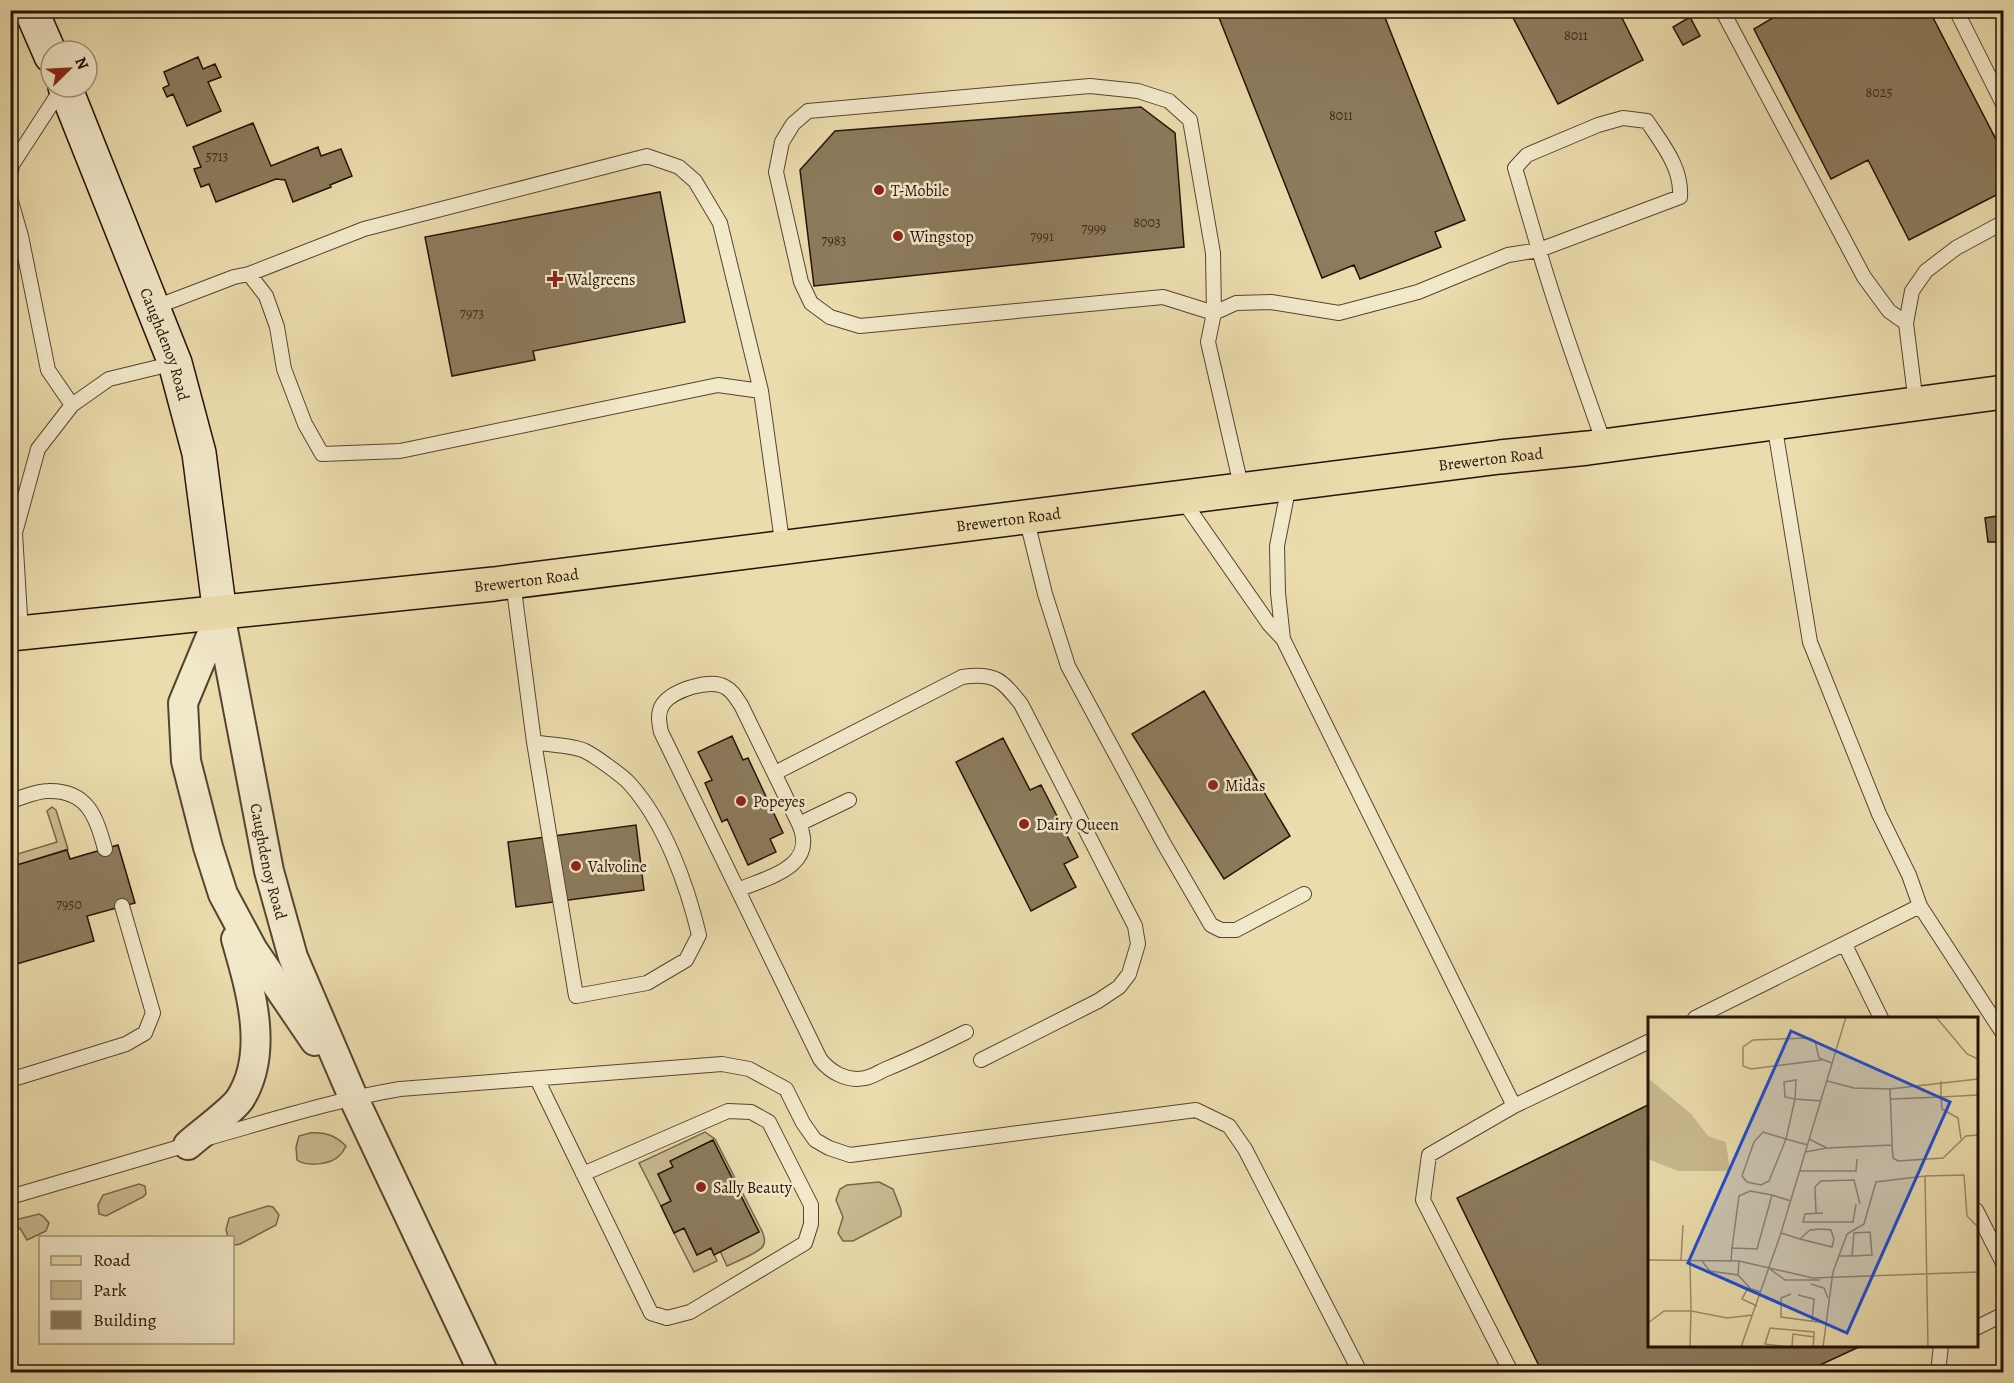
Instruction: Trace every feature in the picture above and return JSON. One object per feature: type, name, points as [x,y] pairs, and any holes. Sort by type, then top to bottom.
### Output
[{"type":"main road","name":"Brewerton Road","points":[[16,634],[513,582],[1605,446],[2004,392]]},
{"type":"street","points":[[23,12],[40,39]]},
{"type":"street","name":"Caughdenoy Road","points":[[69,99],[175,363],[199,453],[220,614],[269,871],[293,957],[353,1097],[483,1372]]},
{"type":"street","name":"Caughdenoy Road","points":[[188,1145],[239,1101],[252,1072],[255,1039],[250,987],[208,848],[186,762],[183,703],[220,614]]},
{"type":"street","name":"Caughdenoy Road","points":[[223,894],[253,950],[353,1097]]},
{"type":"lane","points":[[1722,10],[1864,277],[1889,310],[1906,323]]},
{"type":"lane","points":[[1956,10],[2004,106]]},
{"type":"lane","points":[[1242,490],[1208,342],[1214,314],[1213,253],[1190,120],[1169,101],[1138,91],[1090,86],[808,111],[793,124],[782,142],[776,172],[801,282],[812,303],[830,317],[860,326],[1163,297],[1214,314],[1236,303],[1270,302],[1339,313],[1418,292],[1508,255],[1539,250],[1680,196],[1681,183],[1673,160],[1647,121],[1623,118],[1598,125],[1527,155],[1515,168],[1539,250],[1559,319],[1574,355],[1605,446]]},
{"type":"lane","points":[[10,176],[12,165],[56,99]]},
{"type":"lane","points":[[153,308],[355,233],[647,156],[680,167],[695,181],[720,223],[761,391],[783,548]]},
{"type":"lane","points":[[10,198],[21,236],[48,370],[72,405]]},
{"type":"lane","points":[[1916,404],[1906,323],[1912,291],[1926,271],[1956,248],[2004,222]]},
{"type":"lane","points":[[249,274],[266,296],[277,327],[284,369],[305,424],[322,454],[400,451],[718,385],[761,391]]},
{"type":"lane","points":[[16,634],[13,529],[38,449],[72,405],[109,379],[175,363]]},
{"type":"lane","points":[[1774,423],[1810,642],[1879,813],[1909,875],[1920,906],[2004,1035]]},
{"type":"lane","points":[[1283,639],[1278,593],[1277,546],[1289,484]]},
{"type":"lane","points":[[1180,498],[1269,624],[1283,639],[1514,1106]]},
{"type":"lane","points":[[1026,517],[1045,594],[1068,666],[1164,844],[1212,924],[1221,930],[1236,930],[1304,894]]},
{"type":"lane","points":[[513,582],[534,742],[576,996],[646,983],[686,960],[699,935],[693,907],[675,861],[652,814],[629,783],[583,750],[534,742]]},
{"type":"lane","points":[[775,773],[962,677],[993,676],[1006,685],[1021,704],[1135,926],[1138,944],[1129,974],[1119,987],[1098,1001],[981,1060]]},
{"type":"lane","points":[[738,890],[795,863],[802,850],[804,839],[799,824],[741,705],[733,692],[724,685],[711,683],[673,695],[663,704],[658,716],[661,732],[820,1059],[839,1075],[864,1078],[966,1032]]},
{"type":"lane","points":[[10,801],[47,791],[69,794],[86,803],[98,823],[105,849]]},
{"type":"lane","points":[[799,824],[849,800]]},
{"type":"lane","points":[[10,1080],[126,1044],[145,1034],[153,1013],[122,906]]},
{"type":"lane","points":[[1697,1017],[1920,906]]},
{"type":"lane","points":[[1845,945],[1881,1017]]},
{"type":"lane","points":[[1511,1372],[1423,1200],[1429,1155],[1514,1106],[1648,1042]]},
{"type":"lane","points":[[10,1197],[353,1097],[400,1089],[722,1064],[749,1069],[786,1089],[803,1123],[815,1140],[829,1148],[850,1155],[1196,1110],[1229,1126],[1245,1149],[1360,1372]]},
{"type":"lane","points":[[537,1079],[583,1174],[651,1312],[667,1318],[690,1312],[805,1243],[811,1224],[811,1205],[769,1122],[751,1112],[728,1111],[583,1174]]},
{"type":"lane","points":[[1978,1212],[2004,1264]]},
{"type":"lane","points":[[1978,1327],[2004,1314]]},
{"type":"lane","points":[[1938,1372],[1941,1347]]},
{"type":"green space","points":[[52,807],[56,810],[68,849],[11,867],[11,856],[57,842],[47,811]]},
{"type":"green space","points":[[705,1132],[715,1139],[764,1238],[761,1249],[727,1266],[720,1251],[759,1232],[713,1140],[671,1161],[673,1167],[658,1174],[671,1201],[661,1206],[639,1163]]},
{"type":"green space","points":[[310,1133],[330,1135],[346,1146],[341,1154],[331,1161],[319,1164],[301,1162],[297,1160],[296,1147],[299,1136]]},
{"type":"green space","points":[[879,1182],[893,1189],[901,1216],[853,1241],[843,1241],[838,1233],[843,1217],[836,1200],[840,1189],[847,1185]]},
{"type":"green space","points":[[139,1184],[145,1186],[146,1194],[143,1197],[106,1216],[99,1214],[98,1205],[103,1195]]},
{"type":"green space","points":[[268,1206],[273,1207],[279,1215],[276,1225],[236,1245],[234,1244],[234,1236],[228,1236],[226,1230],[229,1218]]},
{"type":"green space","points":[[39,1214],[49,1223],[46,1231],[27,1240],[20,1228],[11,1233],[11,1221]]},
{"type":"green space","points":[[684,1228],[697,1255],[711,1248],[717,1261],[694,1272],[674,1233]]},
{"type":"building","points":[[1216,10],[1382,10],[1465,220],[1435,232],[1441,247],[1360,279],[1354,265],[1322,278]]},
{"type":"building","points":[[1509,10],[1618,10],[1643,60],[1558,104]]},
{"type":"building","points":[[1786,10],[1929,10],[2004,155],[2004,191],[1909,240],[1868,160],[1831,179],[1754,29]]},
{"type":"building","points":[[1690,17],[1700,36],[1683,45],[1673,27]]},
{"type":"building","points":[[198,57],[203,69],[215,64],[221,77],[208,82],[221,111],[187,126],[173,94],[167,97],[163,88],[169,85],[164,72]]},
{"type":"building","points":[[1141,107],[1175,133],[1184,247],[814,286],[800,170],[835,131]]},
{"type":"building","points":[[253,123],[271,166],[318,147],[321,156],[341,149],[352,176],[293,202],[285,180],[276,179],[216,202],[209,184],[201,187],[194,169],[201,167],[193,147]]},
{"type":"building","name":"Walgreens","points":[[660,192],[685,322],[533,351],[535,360],[452,376],[425,237]]},
{"type":"building","points":[[2004,515],[2004,542],[1988,542],[1985,518]]},
{"type":"building","name":"Midas","points":[[1204,691],[1290,836],[1224,879],[1132,734]]},
{"type":"building","name":"Popeyes","points":[[732,736],[743,760],[748,758],[783,833],[770,839],[776,852],[748,865],[727,819],[722,822],[705,783],[712,780],[698,752]]},
{"type":"building","name":"Dairy Queen","points":[[1003,738],[1030,790],[1041,785],[1078,857],[1064,864],[1076,887],[1031,911],[956,762]]},
{"type":"building","name":"Valvoline","points":[[636,825],[644,890],[516,907],[508,842]]},
{"type":"building","points":[[118,845],[135,903],[87,916],[94,941],[10,966],[10,867],[67,850],[70,859]]},
{"type":"building","points":[[1648,1105],[1648,1347],[1859,1347],[1805,1372],[1542,1372],[1457,1198]]},
{"type":"building","name":"Sally Beauty","points":[[713,1140],[759,1232],[714,1255],[711,1248],[697,1255],[684,1228],[674,1233],[661,1206],[671,1201],[658,1174],[673,1167],[670,1161]]},
{"type":"place","name":"T-Mobile","points":[[879,190]]},
{"type":"place","name":"Wingstop","points":[[898,236]]},
{"type":"place","name":"Walgreens","points":[[555,279]]},
{"type":"place","name":"Midas","points":[[1213,785]]},
{"type":"place","name":"Popeyes","points":[[741,801]]},
{"type":"place","name":"Dairy Queen","points":[[1024,824]]},
{"type":"place","name":"Valvoline","points":[[576,866]]},
{"type":"place","name":"Sally Beauty","points":[[701,1187]]}]
